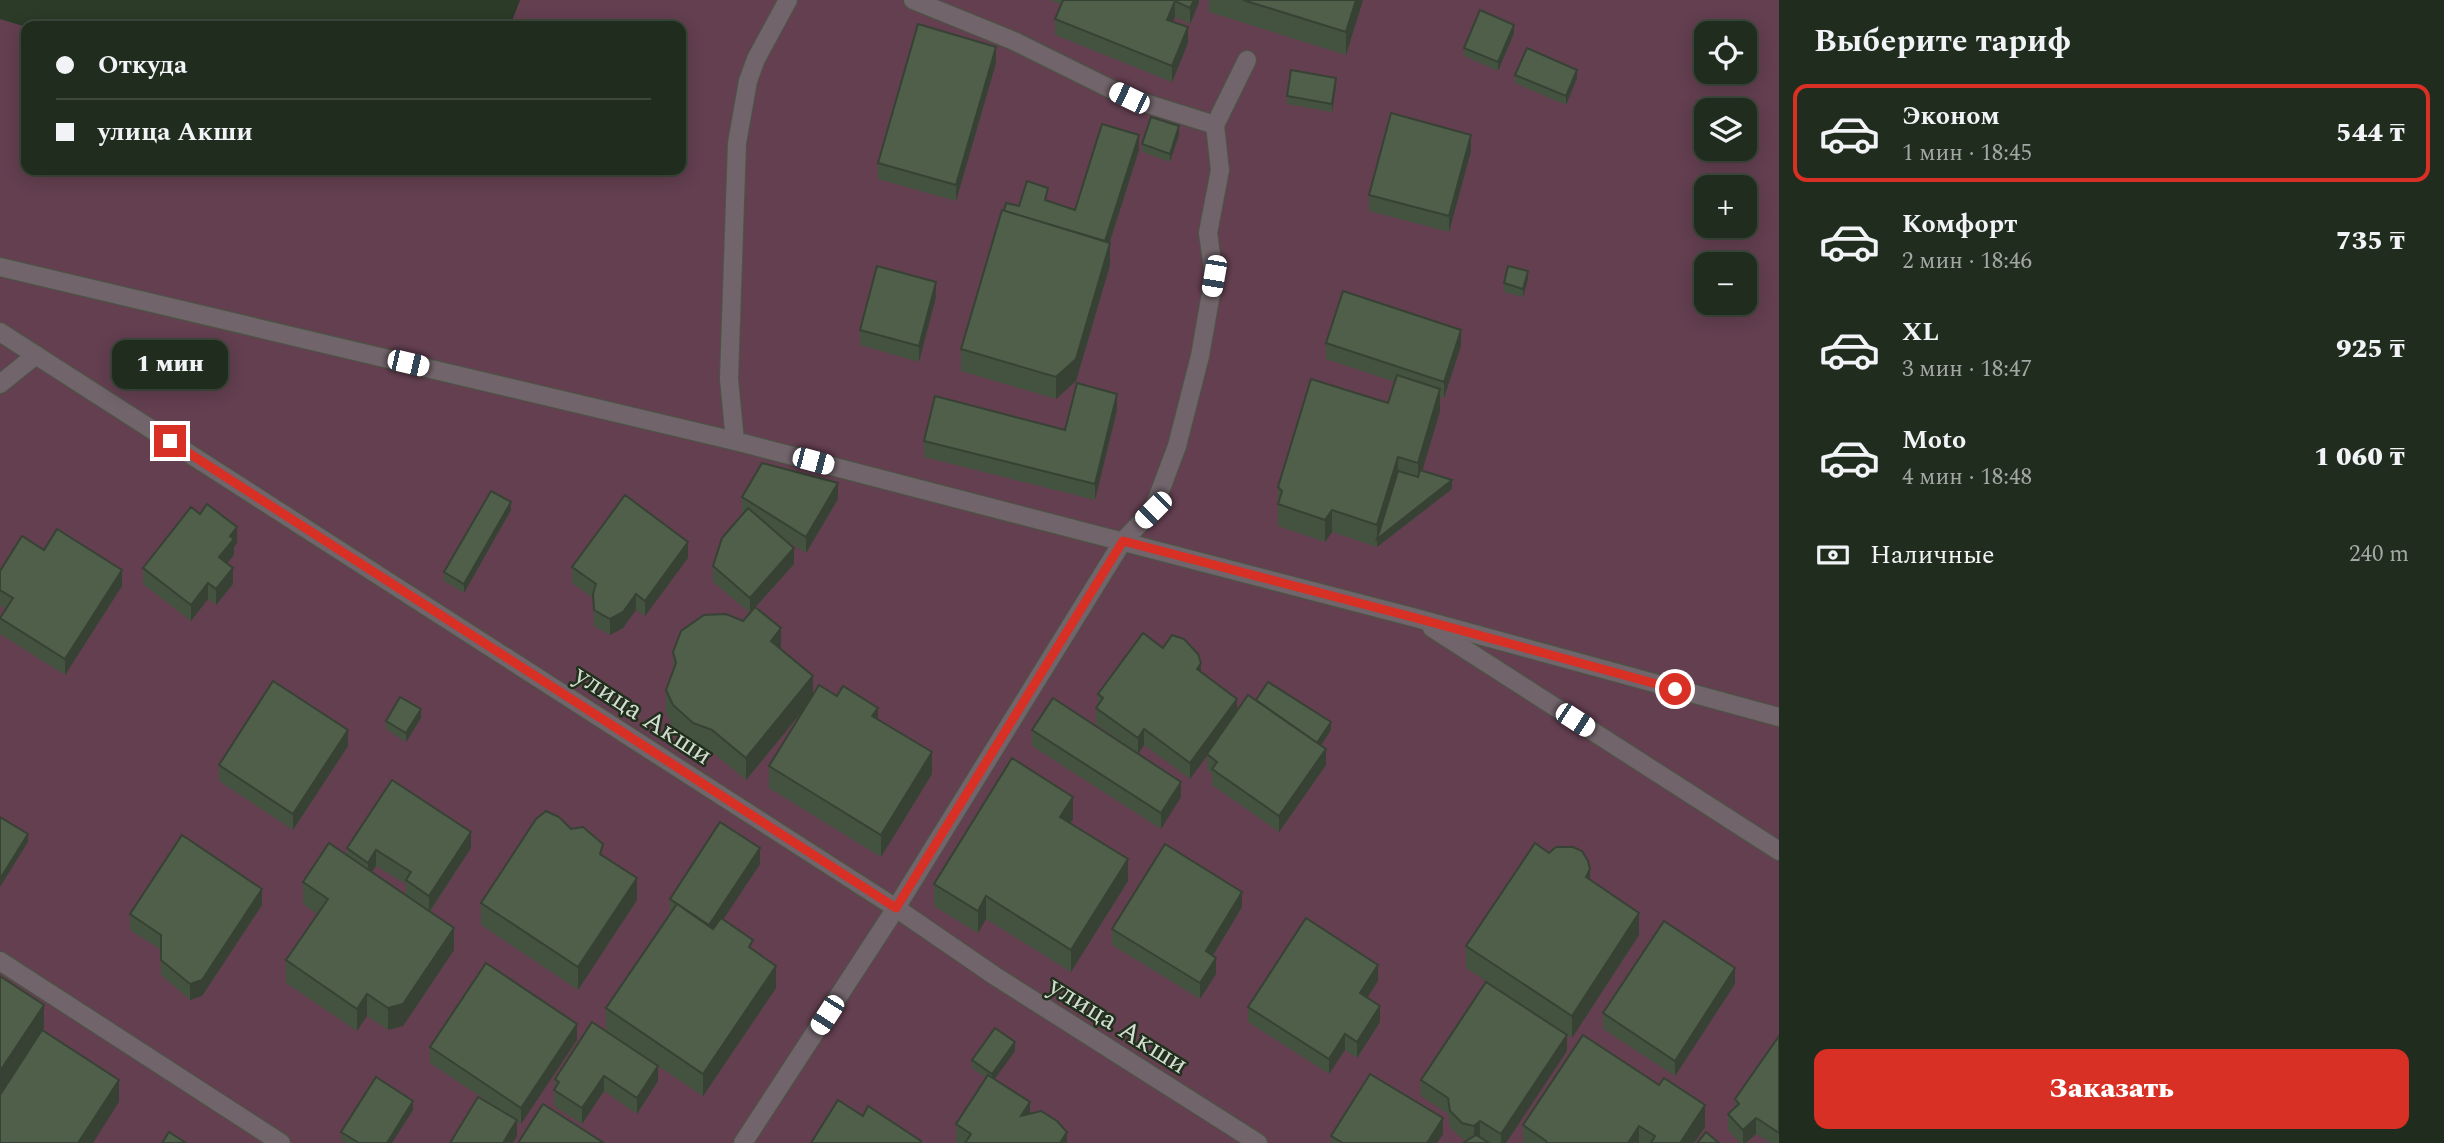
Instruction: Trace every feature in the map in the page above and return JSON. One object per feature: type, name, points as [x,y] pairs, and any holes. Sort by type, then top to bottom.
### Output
[{"type":"street","points":[[735,441],[729,379],[737,143],[748,81],[756,59],[788,0]]},
{"type":"street","points":[[913,0],[1014,41],[1129,98],[1215,125]]},
{"type":"street","points":[[743,1143],[896,908],[1123,541],[1153,510],[1177,446],[1200,356],[1214,276],[1208,233],[1220,170],[1215,125],[1247,60]]},
{"type":"street","points":[[0,267],[735,441],[1416,618],[1779,717]]},
{"type":"street","name":"улица Акши","points":[[0,332],[896,908],[995,976],[1258,1143]]},
{"type":"street","points":[[0,384],[36,355]]},
{"type":"street","points":[[1416,618],[1779,851]]},
{"type":"street","points":[[0,961],[281,1143]]},
{"type":"shaded area","points":[[520,0],[1779,0],[1779,1143],[0,1143],[0,19],[21,25],[21,175],[686,175],[686,21],[512,21]]},
{"type":"building","points":[[1063,0],[1194,0],[1190,8],[1175,1],[1167,20],[1188,27],[1172,66],[1055,19]]},
{"type":"building","points":[[1243,0],[1356,0],[1346,32]]},
{"type":"building","points":[[1480,10],[1514,25],[1498,62],[1464,48]]},
{"type":"building","points":[[918,24],[996,47],[956,185],[878,163]]},
{"type":"building","points":[[1527,48],[1577,70],[1566,96],[1515,75]]},
{"type":"building","points":[[1291,70],[1336,78],[1332,104],[1287,96]]},
{"type":"building","points":[[1391,113],[1471,135],[1449,216],[1369,195]]},
{"type":"building","points":[[1151,117],[1179,126],[1170,154],[1142,144]]},
{"type":"building","points":[[1102,124],[1139,135],[1105,241],[1004,211],[1006,203],[1019,206],[1027,181],[1048,188],[1045,200],[1075,210]]},
{"type":"building","points":[[1002,210],[1110,243],[1076,359],[1056,377],[961,349]]},
{"type":"building","points":[[877,266],[936,282],[919,346],[860,330]]},
{"type":"building","points":[[1508,266],[1528,271],[1523,289],[1504,283]]},
{"type":"building","points":[[1343,291],[1461,330],[1444,382],[1326,343]]},
{"type":"building","points":[[1397,375],[1440,389],[1418,463],[1398,457],[1377,525],[1332,510],[1325,520],[1278,504],[1282,491],[1278,487],[1311,379],[1388,403]]},
{"type":"building","points":[[1077,383],[1117,394],[1095,484],[924,441],[935,396],[1065,430]]},
{"type":"building","points":[[762,463],[838,483],[806,537],[742,497]]},
{"type":"building","points":[[1420,470],[1452,480],[1377,539],[1398,471],[1418,477]]},
{"type":"building","points":[[491,491],[511,502],[464,584],[444,572]]},
{"type":"building","points":[[625,495],[688,542],[645,601],[636,594],[623,612],[610,619],[594,610],[593,594],[596,584],[572,567]]},
{"type":"building","points":[[207,504],[237,527],[230,536],[234,539],[219,557],[233,568],[216,589],[208,583],[191,605],[143,568],[191,507],[200,514]]},
{"type":"building","points":[[748,508],[794,548],[750,598],[713,566],[722,538]]},
{"type":"building","points":[[57,529],[122,570],[65,659],[0,618],[13,598],[0,590],[0,571],[22,536],[44,550]]},
{"type":"building","points":[[755,607],[781,628],[771,641],[813,676],[746,758],[712,730],[693,723],[673,705],[666,690],[676,663],[673,652],[681,631],[704,615],[726,614],[743,621]]},
{"type":"building","points":[[1143,633],[1163,648],[1172,635],[1184,639],[1198,654],[1201,663],[1197,669],[1237,699],[1190,763],[1144,729],[1138,738],[1096,708],[1103,698],[1098,694]]},
{"type":"building","points":[[273,681],[348,730],[293,814],[219,765]]},
{"type":"building","points":[[1268,682],[1331,722],[1317,743],[1256,700]]},
{"type":"building","points":[[819,685],[837,696],[843,686],[878,708],[872,716],[932,752],[881,835],[769,766]]},
{"type":"building","points":[[1248,695],[1326,749],[1279,816],[1212,769],[1217,762],[1207,754]]},
{"type":"building","points":[[400,697],[421,709],[406,733],[386,721]]},
{"type":"building","points":[[1053,698],[1181,782],[1161,813],[1032,730]]},
{"type":"building","points":[[1012,758],[1073,797],[1060,817],[1128,859],[1071,950],[986,896],[978,911],[934,884]]},
{"type":"building","points":[[392,780],[471,832],[429,896],[406,880],[411,872],[376,850],[368,863],[347,848]]},
{"type":"building","points":[[546,811],[559,817],[571,829],[583,827],[603,844],[600,854],[637,878],[578,967],[481,903],[536,819]]},
{"type":"building","points":[[0,817],[28,834],[0,879]]},
{"type":"building","points":[[720,822],[760,848],[709,925],[670,899]]},
{"type":"building","points":[[182,835],[262,889],[202,980],[190,984],[161,960],[161,935],[130,914]]},
{"type":"building","points":[[329,843],[454,928],[403,1004],[388,1008],[367,994],[357,1009],[286,960],[328,899],[303,882]]},
{"type":"building","points":[[1535,843],[1549,853],[1556,847],[1573,847],[1582,851],[1590,869],[1586,877],[1639,913],[1572,1016],[1466,946]]},
{"type":"building","points":[[1165,844],[1242,892],[1206,951],[1216,958],[1200,983],[1112,929]]},
{"type":"building","points":[[677,904],[713,929],[721,918],[753,940],[749,947],[776,966],[703,1074],[606,1008]]},
{"type":"building","points":[[1306,918],[1378,965],[1360,993],[1380,1006],[1357,1042],[1345,1034],[1329,1059],[1248,1007]]},
{"type":"building","points":[[1664,921],[1735,968],[1675,1061],[1603,1013]]},
{"type":"building","points":[[486,963],[577,1024],[521,1108],[430,1047]]},
{"type":"building","points":[[0,976],[44,1005],[0,1071]]},
{"type":"building","points":[[1486,982],[1567,1035],[1501,1134],[1480,1121],[1474,1126],[1462,1123],[1450,1111],[1448,1098],[1421,1080]]},
{"type":"building","points":[[592,1022],[658,1066],[637,1098],[604,1076],[582,1108],[554,1090],[559,1082],[555,1079]]},
{"type":"building","points":[[995,1028],[1015,1042],[992,1074],[972,1060]]},
{"type":"building","points":[[42,1030],[119,1080],[78,1143],[0,1143],[0,1095]]},
{"type":"building","points":[[1583,1035],[1659,1085],[1664,1078],[1705,1105],[1680,1143],[1651,1143],[1655,1136],[1639,1126],[1628,1143],[1547,1143],[1523,1125]]},
{"type":"building","points":[[1779,1036],[1779,1133],[1756,1118],[1743,1130],[1728,1114],[1739,1104],[1735,1099]]},
{"type":"building","points":[[1370,1074],[1443,1118],[1427,1143],[1343,1143],[1331,1136]]},
{"type":"building","points":[[988,1075],[1030,1102],[1021,1116],[1041,1111],[1057,1121],[1067,1132],[1060,1143],[965,1143],[971,1134],[956,1124]]},
{"type":"building","points":[[376,1077],[413,1101],[387,1143],[359,1143],[341,1132]]},
{"type":"building","points":[[478,1097],[517,1120],[503,1143],[450,1143]]},
{"type":"building","points":[[838,1100],[863,1116],[868,1106],[921,1141],[920,1143],[811,1143]]},
{"type":"building","points":[[543,1104],[604,1143],[518,1143]]},
{"type":"building","points":[[169,1132],[186,1143],[162,1143]]},
{"type":"building","points":[[1706,1132],[1719,1143],[1697,1143]]},
{"type":"building","points":[[1476,1135],[1489,1143],[1463,1143]]},
{"type":"route","points":[[170,441],[896,908],[1123,541],[1675,689]]}]
